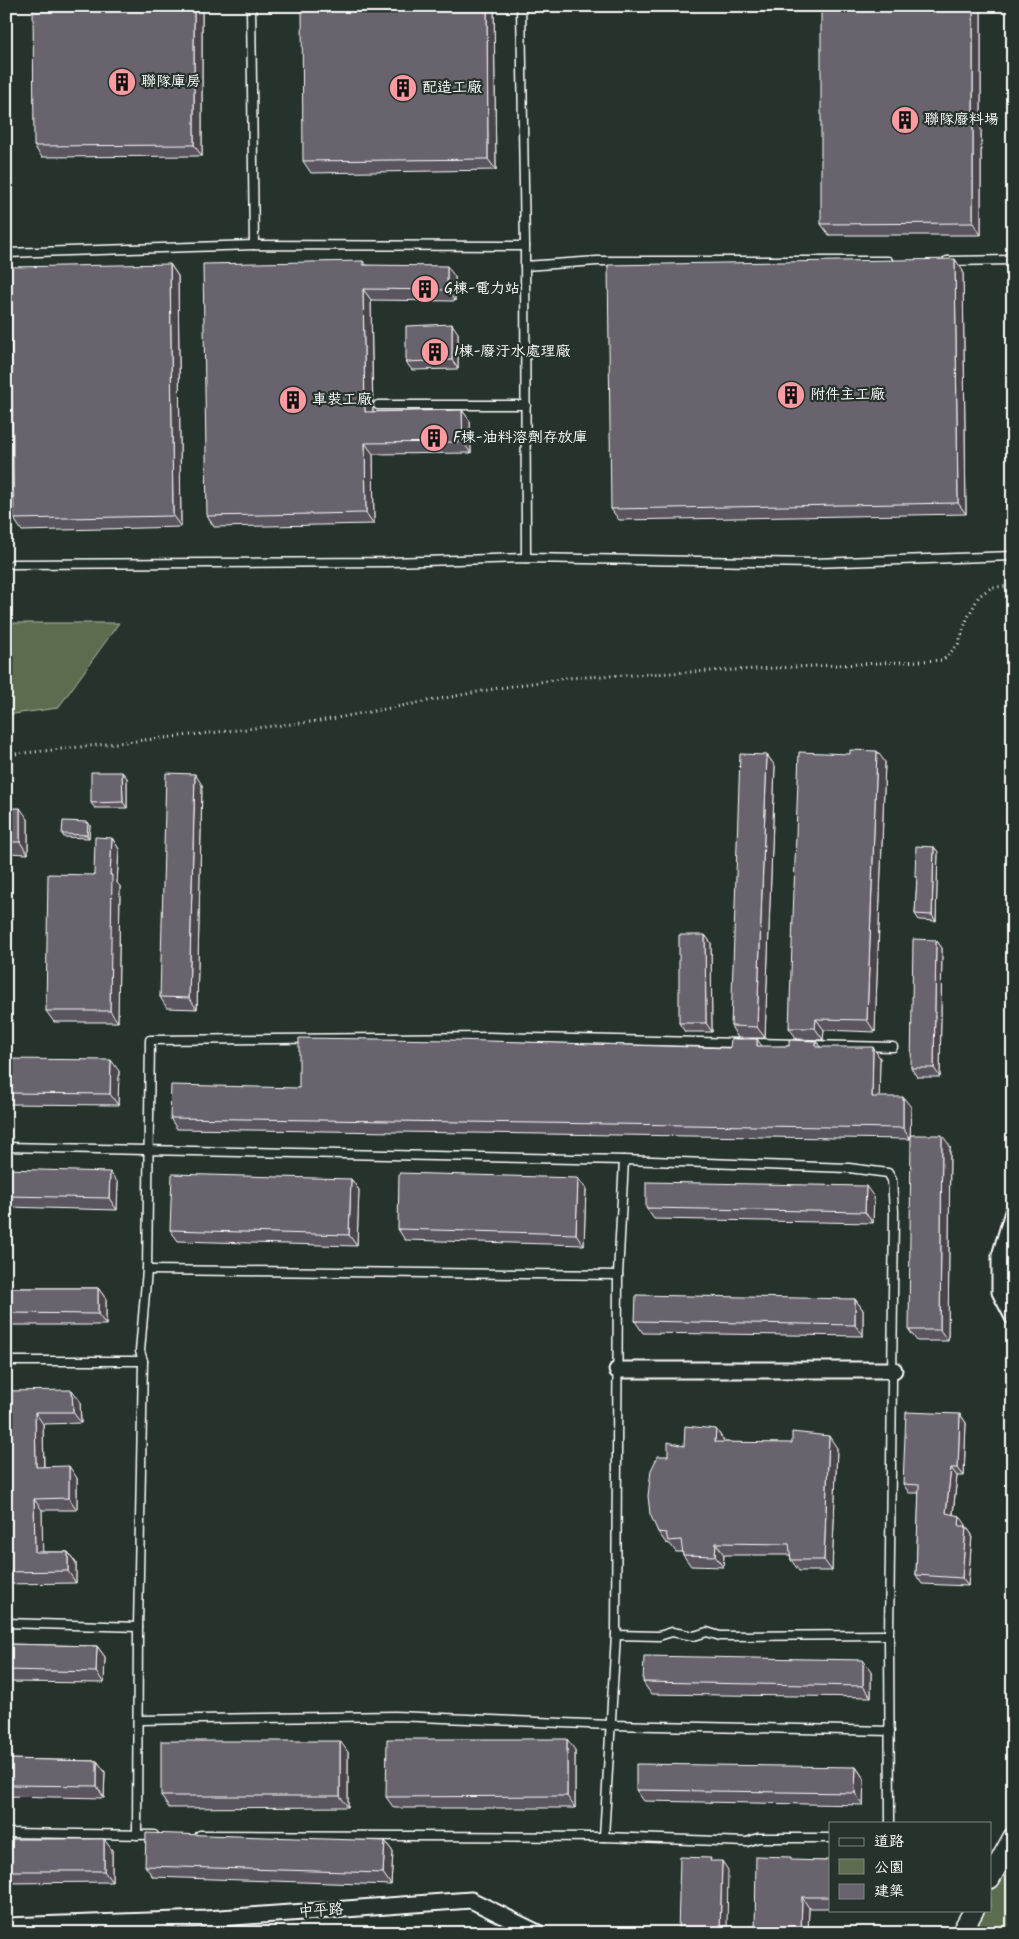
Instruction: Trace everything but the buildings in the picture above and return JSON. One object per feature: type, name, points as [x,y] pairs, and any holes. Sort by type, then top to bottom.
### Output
[{"type":"street","points":[[1013,1212],[1000,1256],[1000,1292],[1013,1317]]},
{"type":"street","points":[[617,1370],[894,1370]]},
{"type":"street","points":[[992,1875],[1013,1837]]},
{"type":"street","name":"中平路","points":[[6,1926],[209,1926],[471,1900],[538,1933]]},
{"type":"street","points":[[961,1933],[973,1912]]},
{"type":"lane","points":[[250,6],[254,245]]},
{"type":"lane","points":[[522,6],[526,558]]},
{"type":"lane","points":[[6,252],[254,245],[525,246]]},
{"type":"lane","points":[[934,260],[1013,260]]},
{"type":"lane","points":[[525,266],[597,261],[894,261]]},
{"type":"lane","points":[[378,405],[526,405]]},
{"type":"lane","points":[[13,564],[390,562],[526,558],[814,563],[1013,556]]},
{"type":"lane","points":[[137,1835],[138,1628],[143,1361],[140,1351],[147,1270],[150,1040],[489,1037],[893,1047]]},
{"type":"lane","points":[[6,1147],[624,1160],[848,1168],[888,1173],[892,1180],[894,1212],[894,1370],[889,1635],[890,1822]]},
{"type":"lane","points":[[604,1837],[616,1635],[618,1275],[624,1160]]},
{"type":"lane","points":[[147,1270],[618,1275]]},
{"type":"lane","points":[[6,1361],[143,1361]]},
{"type":"lane","points":[[6,1624],[138,1628]]},
{"type":"lane","points":[[616,1635],[659,1636],[672,1632],[694,1636],[707,1632],[720,1636],[889,1635]]},
{"type":"lane","points":[[139,1720],[395,1716],[611,1725],[890,1731]]},
{"type":"lane","points":[[6,1833],[167,1835]]},
{"type":"lane","points":[[187,1835],[604,1837],[747,1842],[758,1838],[829,1838]]},
{"type":"path","points":[[6,755],[320,721],[499,688],[566,678],[943,660],[958,645],[967,619],[980,596],[992,587],[1013,586]]},
{"type":"green space","points":[[6,623],[119,623],[58,708],[6,715]]},
{"type":"green space","points":[[1013,1840],[1013,1933],[964,1933],[975,1912],[992,1912],[992,1879]]},
{"type":"place","name":"聯隊庫房","points":[[122,82]]},
{"type":"place","name":"配造工廠","points":[[403,88]]},
{"type":"place","name":"聯隊廢料場","points":[[905,120]]},
{"type":"place","name":"G棟-電力站","points":[[425,289]]},
{"type":"place","name":"I棟-廢汙水處理廠","points":[[435,352]]},
{"type":"place","name":"附件主工廠","points":[[791,395]]},
{"type":"place","name":"車裝工廠","points":[[293,400]]},
{"type":"place","name":"F棟-油料溶劑存放庫","points":[[434,438]]}]
